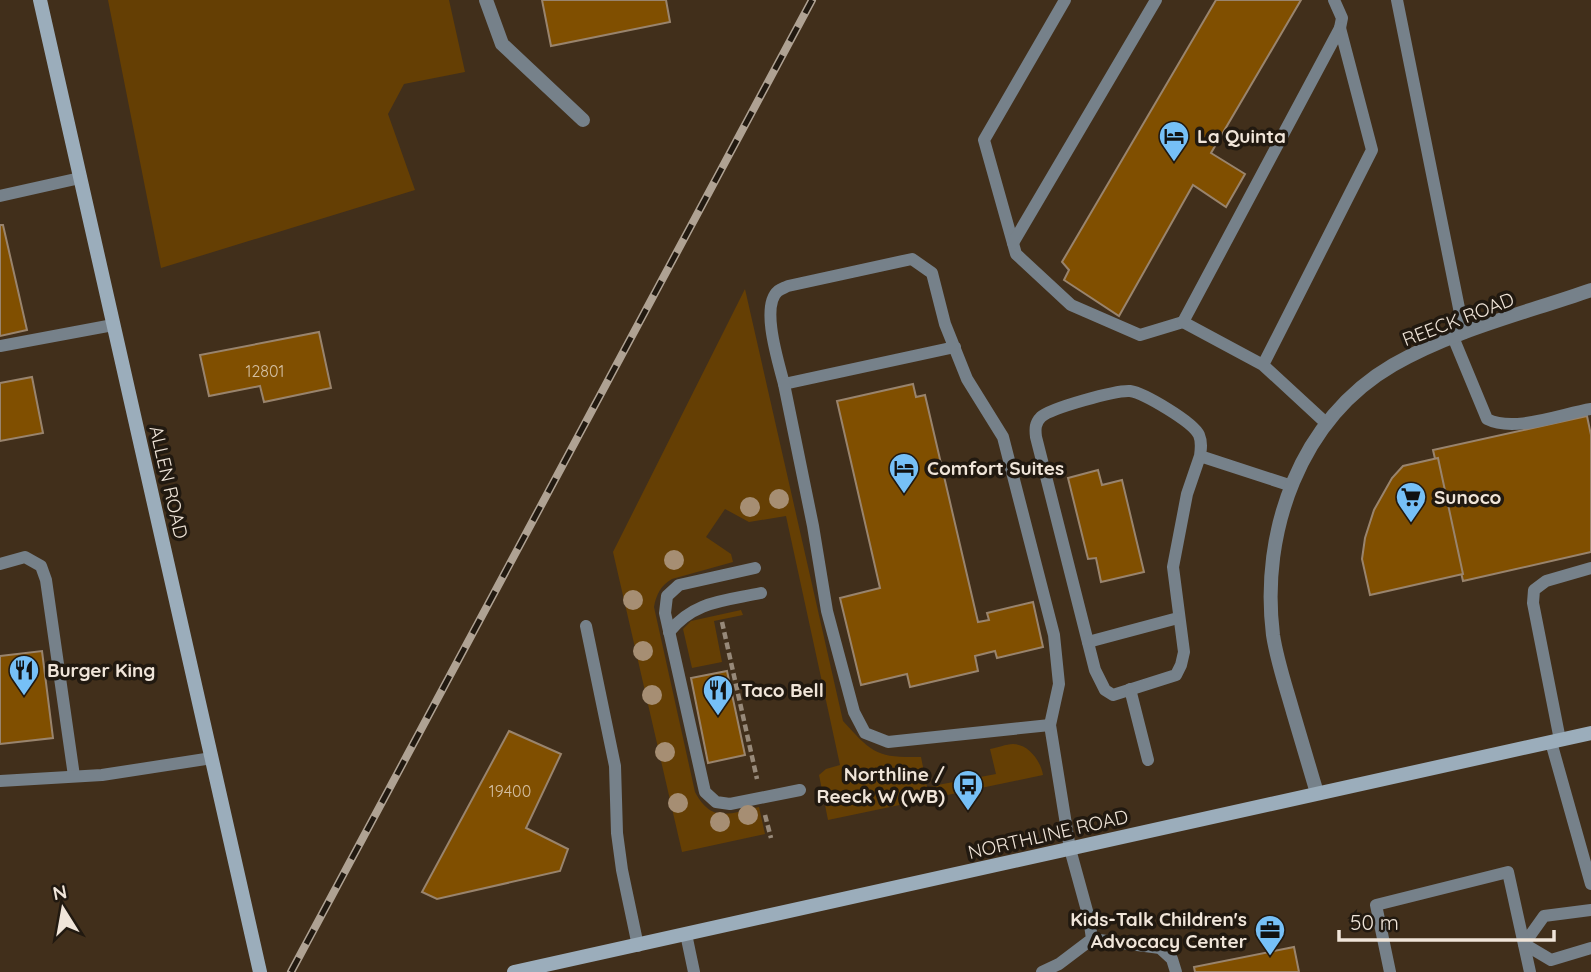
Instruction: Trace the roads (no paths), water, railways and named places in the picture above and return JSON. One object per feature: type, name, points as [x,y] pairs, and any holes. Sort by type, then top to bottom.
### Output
[{"type":"main road","name":"ALLEN ROAD","points":[[40,0],[260,972]]},
{"type":"main road","name":"NORTHLINE ROAD","points":[[514,972],[1591,733]]},
{"type":"street","points":[[486,0],[502,44],[583,120]]},
{"type":"street","name":"REECK ROAD","points":[[1317,793],[1279,664],[1273,635],[1271,585],[1279,525],[1292,486],[1313,443],[1327,424],[1362,388],[1393,366],[1459,335],[1591,290]]},
{"type":"lane","points":[[1065,0],[984,140],[1016,254],[1070,304],[1140,335],[1183,321],[1340,28],[1342,18],[1334,0]]},
{"type":"lane","points":[[1013,243],[1156,0]]},
{"type":"lane","points":[[1397,0],[1459,335],[1487,419],[1498,424],[1517,425],[1591,409]]},
{"type":"lane","points":[[1263,365],[1372,150],[1340,28]]},
{"type":"lane","points":[[0,196],[80,178]]},
{"type":"lane","points":[[1050,725],[888,742],[865,733],[854,712],[827,611],[813,526],[771,324],[771,303],[776,292],[788,286],[912,259],[932,273],[945,324],[967,379],[1003,438],[1054,635],[1059,684],[1050,725],[1070,849],[1089,918],[1091,939]]},
{"type":"lane","points":[[1183,321],[1263,365],[1327,424]]},
{"type":"lane","points":[[0,346],[113,325]]},
{"type":"lane","points":[[784,384],[955,347]]},
{"type":"lane","points":[[1129,391],[1167,409],[1197,431],[1201,444],[1200,456],[1187,494],[1173,567],[1184,652],[1181,665],[1177,675],[1113,695],[1105,690],[1095,670],[1036,438],[1035,425],[1058,407],[1129,391]]},
{"type":"lane","points":[[1200,456],[1292,486]]},
{"type":"lane","points":[[0,564],[25,557],[41,566],[46,580],[74,776]]},
{"type":"lane","points":[[755,568],[679,585],[667,596],[665,613],[705,792],[716,802],[730,804],[800,790]]},
{"type":"lane","points":[[1591,568],[1546,581],[1534,590],[1533,603],[1555,741],[1591,884]]},
{"type":"lane","points":[[669,632],[681,617],[695,608],[761,593]]},
{"type":"lane","points":[[1088,642],[1178,618]]},
{"type":"lane","points":[[586,626],[615,766],[617,833],[638,946]]},
{"type":"lane","points":[[1130,689],[1148,760]]},
{"type":"lane","points":[[0,780],[102,775],[212,758]]},
{"type":"lane","points":[[1390,972],[1376,905],[1508,872],[1530,972]]},
{"type":"lane","points":[[1524,944],[1544,916],[1591,910]]},
{"type":"lane","points":[[686,934],[694,972]]},
{"type":"lane","points":[[1042,972],[1059,964],[1091,939],[1160,948],[1172,959],[1176,972]]},
{"type":"lane","points":[[1524,944],[1551,960],[1591,948]]},
{"type":"railway","points":[[291,972],[812,0]]},
{"type":"place","name":"La Quinta","points":[[1174,163]]},
{"type":"place","name":"Comfort Suites","points":[[904,495]]},
{"type":"place","name":"Sunoco","points":[[1411,524]]},
{"type":"place","name":"Burger King","points":[[24,697]]},
{"type":"place","name":"Taco Bell","points":[[718,717]]},
{"type":"place","name":"Northline / Reeck W (WB)","points":[[968,812]]},
{"type":"place","name":"Kids-Talk Children's Advocacy Center","points":[[1270,957]]}]
